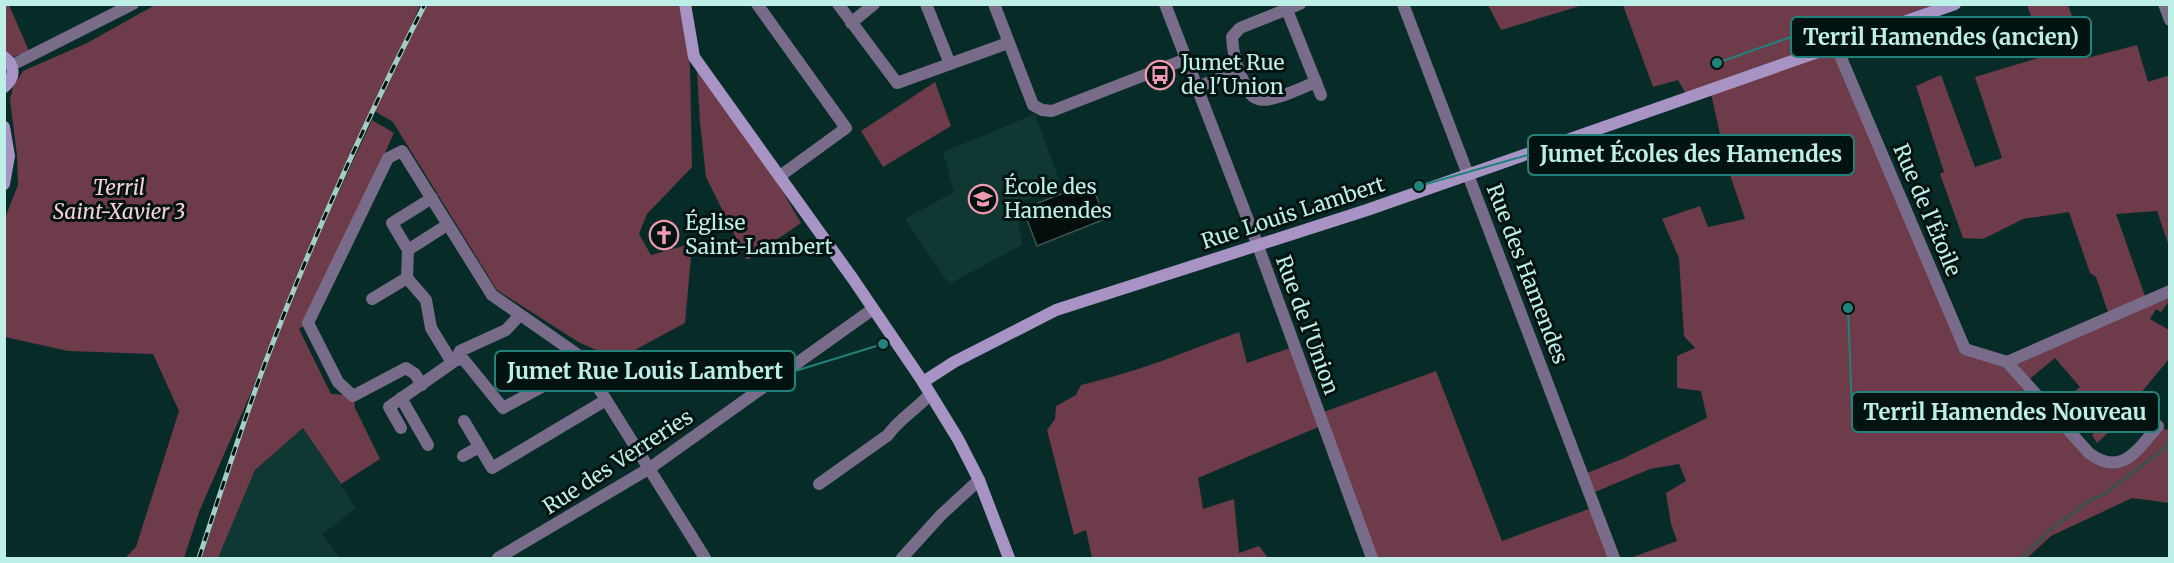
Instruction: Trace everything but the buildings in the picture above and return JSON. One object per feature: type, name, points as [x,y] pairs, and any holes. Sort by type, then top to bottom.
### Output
[{"type":"street","points":[[4,87],[12,78],[8,61],[133,4]]},
{"type":"street","points":[[685,4],[694,57],[923,382],[958,439],[979,480],[1009,558]]},
{"type":"street","points":[[757,4],[766,21],[846,128],[780,176]]},
{"type":"street","points":[[838,4],[897,83],[1008,43]]},
{"type":"street","points":[[851,23],[874,4]]},
{"type":"street","points":[[926,4],[950,64]]},
{"type":"street","points":[[994,4],[1033,105],[1042,111],[1052,111],[1186,59]]},
{"type":"street","name":"Rue de l'Union","points":[[1165,4],[1258,246],[1372,558]]},
{"type":"street","points":[[1300,4],[1240,28],[1232,37],[1238,70],[1250,94],[1259,100],[1270,99],[1316,82]]},
{"type":"street","name":"Rue des Hamendes","points":[[1403,4],[1614,558]]},
{"type":"street","name":"Rue Louis Lambert","points":[[923,382],[954,362],[1056,310],[1367,210],[1955,4]]},
{"type":"street","points":[[2164,4],[2169,20]]},
{"type":"street","points":[[1287,10],[1321,95]]},
{"type":"street","name":"Rue de l'Étoile","points":[[1836,46],[1965,349],[2007,362]]},
{"type":"street","points":[[1197,87],[1238,70]]},
{"type":"street","points":[[4,127],[9,156],[4,184]]},
{"type":"street","points":[[422,385],[415,374],[406,368],[353,396],[338,382],[308,323],[388,158],[402,151],[492,295],[578,355],[584,363],[705,558]]},
{"type":"street","points":[[432,198],[392,223],[408,250],[407,278],[426,300],[431,328],[450,359],[464,360],[503,408],[584,363]]},
{"type":"street","points":[[408,250],[447,225]]},
{"type":"street","points":[[372,299],[407,278]]},
{"type":"street","points":[[2158,426],[2130,458],[2114,464],[2097,459],[2007,362],[2169,291]]},
{"type":"street","name":"Rue des Verreries","points":[[498,558],[650,468],[873,309]]},
{"type":"street","points":[[400,428],[389,407],[456,360],[460,351],[506,330],[520,315]]},
{"type":"street","points":[[819,484],[888,435],[893,427],[921,405],[930,394]]},
{"type":"street","points":[[401,398],[428,445]]},
{"type":"street","points":[[464,421],[492,468],[606,400]]},
{"type":"street","points":[[463,456],[479,447]]},
{"type":"street","points":[[902,558],[941,515],[979,480]]},
{"type":"shaded area","name":"École des Hamendes","points":[[1035,114],[1061,185],[1016,204],[1022,245],[949,284],[905,219],[954,192],[943,152]]},
{"type":"shaded area","points":[[1091,182],[1105,219],[1037,246],[1023,209]]},
{"type":"shaded area","points":[[303,428],[356,508],[322,534],[340,558],[218,558],[255,470]]},
{"type":"green space","points":[[4,5],[9,5],[29,51],[12,57],[5,51]]},
{"type":"green space","name":"Terril Saint-Xavier 3","points":[[155,5],[420,5],[410,29],[422,5],[679,5],[690,65],[692,167],[647,214],[639,234],[651,255],[687,245],[691,256],[685,323],[618,359],[580,343],[497,290],[393,122],[374,111],[335,200],[372,120],[394,133],[308,323],[299,329],[331,394],[345,395],[354,400],[355,408],[380,459],[341,484],[303,428],[255,470],[218,558],[202,558],[242,429],[276,335],[199,512],[184,558],[125,558],[136,547],[179,411],[153,354],[68,351],[5,337],[5,218],[18,185],[17,155],[10,100],[13,87],[23,71],[87,43]]},
{"type":"green space","points":[[1488,5],[1583,5],[1501,30]]},
{"type":"green space","points":[[1623,5],[1946,5],[1825,46],[1838,56],[1966,342],[1992,360],[2007,362],[2169,298],[2161,312],[2156,309],[2150,319],[2169,330],[2169,359],[2112,432],[2110,431],[2097,443],[2092,435],[2108,419],[2083,391],[2074,398],[2071,394],[2080,387],[2055,358],[2026,382],[2075,439],[2114,464],[2158,426],[2169,429],[2169,503],[2132,498],[2051,536],[2027,558],[1630,558],[1677,541],[1671,524],[1666,493],[1686,481],[1679,464],[1650,469],[1595,492],[1587,473],[1622,459],[1707,418],[1701,391],[1677,388],[1677,356],[1695,348],[1684,336],[1679,258],[1662,219],[1700,206],[1708,227],[1745,219],[1727,166],[1710,89],[1686,94],[1678,80],[1653,87]]},
{"type":"green space","points":[[2027,5],[2068,5],[2087,58],[2137,45],[2148,82],[2170,75],[2169,246],[2157,211],[2116,214],[2146,299],[2109,315],[2096,277],[2090,273],[2069,212],[2023,219],[1983,239],[1963,238],[1940,174],[1944,172],[1916,86],[1941,75],[1975,167],[2002,158],[1975,77],[2045,56]]},
{"type":"green space","points":[[697,71],[776,180],[801,223],[747,260],[706,177]]},
{"type":"green space","points":[[935,82],[951,126],[883,167],[861,131]]},
{"type":"green space","points":[[1239,332],[1247,363],[1293,347],[1323,425],[1198,478],[1203,509],[1234,499],[1239,553],[1259,546],[1268,558],[1092,558],[1086,530],[1074,535],[1047,430],[1055,419],[1056,406],[1076,395],[1081,385],[1141,368]]},
{"type":"green space","points":[[1436,371],[1502,541],[1594,507],[1614,558],[1372,558],[1321,413]]},
{"type":"waterway","points":[[2021,558],[2051,529],[2089,501],[2106,493],[2164,449],[2170,440]]},
{"type":"railway","points":[[199,558],[253,397],[317,233],[380,95],[425,4]]},
{"type":"place","name":"Terril Hamendes (ancien)","points":[[1717,63]]},
{"type":"place","name":"Jumet Rue de l'Union","points":[[1160,75]]},
{"type":"place","name":"Jumet Écoles des Hamendes","points":[[1419,186]]},
{"type":"place","name":"École des Hamendes","points":[[983,199]]},
{"type":"place","name":"Église Saint-Lambert","points":[[664,235]]},
{"type":"place","name":"Terril Hamendes Nouveau","points":[[1848,308]]},
{"type":"place","name":"Jumet Rue Louis Lambert","points":[[883,344]]}]
